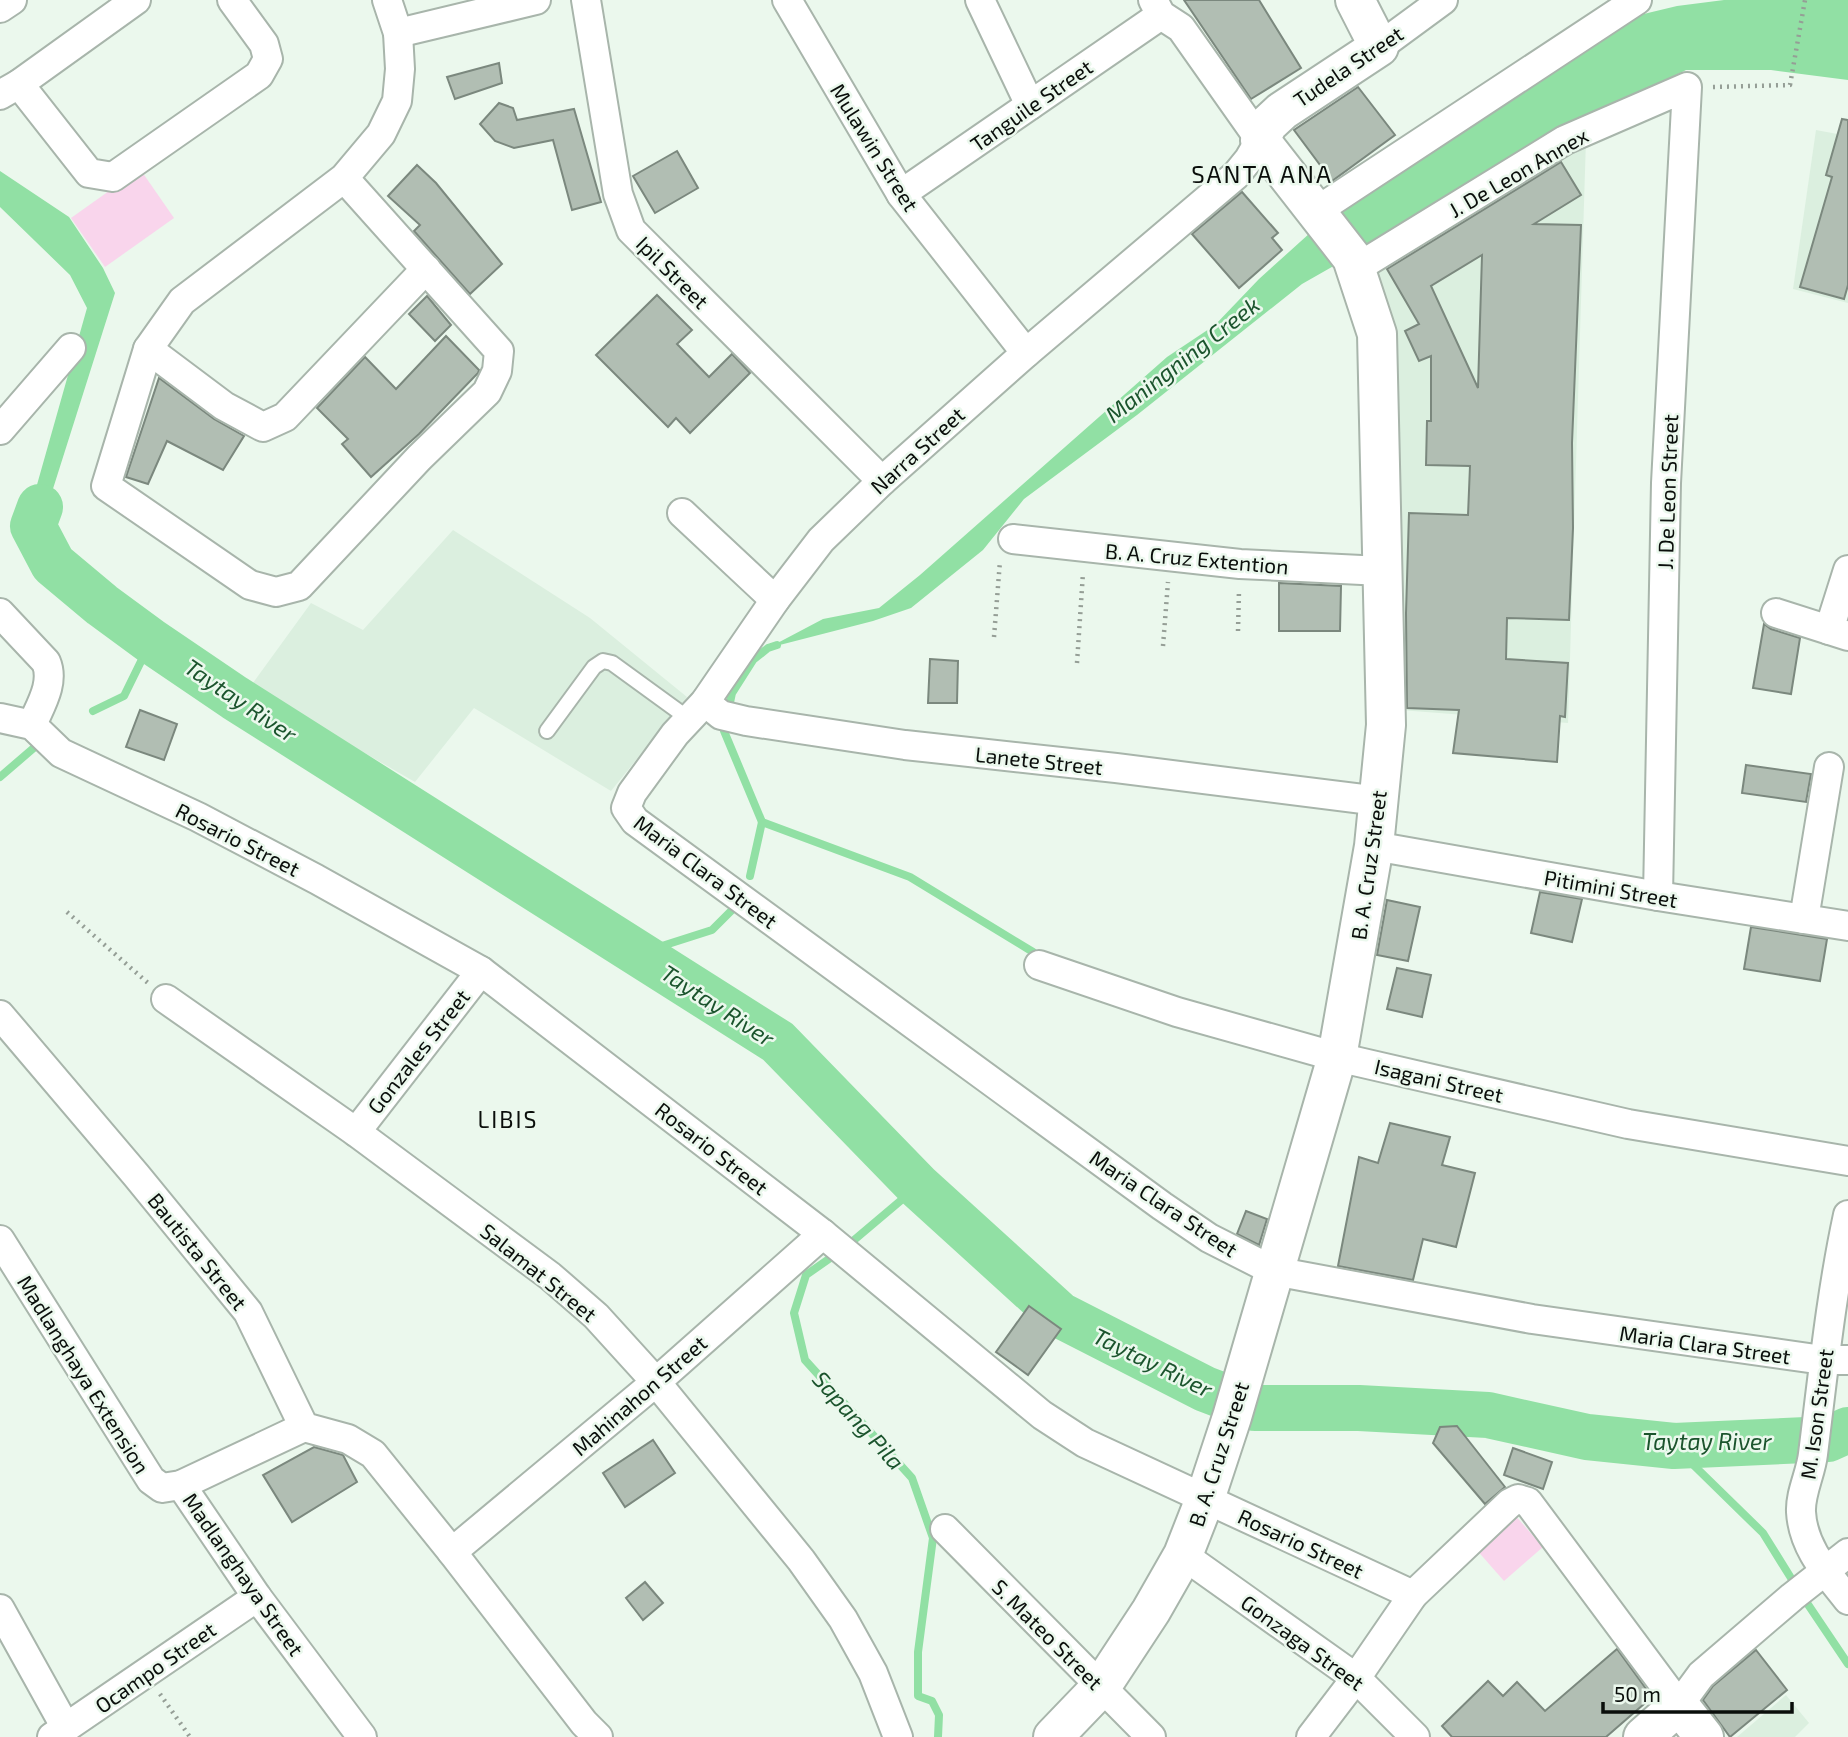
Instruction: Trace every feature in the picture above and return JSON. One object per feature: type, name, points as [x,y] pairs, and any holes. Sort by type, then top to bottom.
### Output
[{"type":"street","points":[[0,8],[12,0]]},
{"type":"street","points":[[136,0],[10,89],[89,173],[113,177],[259,75],[268,59],[264,44],[232,0]]},
{"type":"street","points":[[344,178],[499,351],[497,371],[487,392],[419,458],[299,586],[276,592],[250,585],[106,486],[148,349],[182,301],[344,178],[381,134],[397,101],[400,69],[398,33],[387,0]]},
{"type":"street","points":[[398,33],[536,0]]},
{"type":"street","name":"Ipil Street","points":[[586,0],[618,194],[631,230],[882,481]]},
{"type":"street","name":"Mulawin Street","points":[[787,0],[901,194],[1026,353]]},
{"type":"street","points":[[980,0],[1030,105]]},
{"type":"street","points":[[1355,0],[1378,47]]},
{"type":"street","name":"Tudela Street","points":[[1260,140],[1268,124],[1282,111],[1443,0]]},
{"type":"street","points":[[1317,215],[1637,0]]},
{"type":"street","name":"Tanguile Street","points":[[901,194],[1030,105],[1157,8]]},
{"type":"street","name":"B. A. Cruz Street","points":[[1053,1737],[1101,1687],[1151,1611],[1183,1555],[1205,1499],[1236,1404],[1337,1057],[1374,846],[1386,725],[1377,334],[1354,263],[1260,140],[1181,28],[1157,8]]},
{"type":"street","name":"J. De Leon Annex","points":[[1354,263],[1565,140],[1687,87]]},
{"type":"street","name":"J. De Leon Street","points":[[1658,896],[1666,483],[1687,87]]},
{"type":"street","name":"Narra Street","points":[[626,808],[632,793],[675,734],[715,714],[775,600],[821,540],[882,481],[1026,353],[1236,175],[1260,140]]},
{"type":"street","points":[[148,349],[224,406],[263,427],[285,417],[426,269]]},
{"type":"street","points":[[0,430],[71,348]]},
{"type":"street","points":[[682,513],[775,600]]},
{"type":"street","name":"B. A. Cruz Extention","points":[[1013,539],[1240,564],[1382,571]]},
{"type":"street","points":[[1776,612],[1839,633],[1848,570]]},
{"type":"street","points":[[0,613],[46,662],[50,672],[32,726]]},
{"type":"street","name":"Lanete Street","points":[[715,714],[905,745],[1379,801]]},
{"type":"street","name":"Rosario Street","points":[[0,718],[32,726],[61,754],[198,817],[481,971],[832,1241],[1042,1415],[1085,1443],[1413,1595]]},
{"type":"street","points":[[1804,919],[1829,767]]},
{"type":"street","name":"Maria Clara Street","points":[[626,808],[635,821],[1162,1206],[1209,1238],[1274,1271],[1532,1319],[1835,1360]]},
{"type":"street","name":"Pitimini Street","points":[[1374,846],[1848,926]]},
{"type":"street","name":"Isagani Street","points":[[1039,965],[1177,1012],[1337,1057],[1628,1124],[1848,1161]]},
{"type":"street","name":"Gonzales Street","points":[[356,1132],[481,971]]},
{"type":"street","name":"Salamat Street","points":[[166,999],[356,1132],[550,1276],[596,1316],[656,1382],[802,1560],[843,1619],[873,1673],[898,1737]]},
{"type":"street","name":"Bautista Street","points":[[0,1015],[248,1312],[304,1427]]},
{"type":"street","name":"M. Ison Street","points":[[1848,1215],[1838,1259],[1835,1360],[1817,1423],[1812,1460],[1800,1511],[1809,1548],[1848,1600]]},
{"type":"street","name":"Madlanghaya Extension","points":[[0,1240],[151,1480],[162,1488],[181,1485]]},
{"type":"street","name":"Mahinahon Street","points":[[452,1552],[656,1382],[832,1241]]},
{"type":"street","points":[[304,1427],[348,1438],[373,1454],[584,1723],[598,1737]]},
{"type":"street","name":"Madlanghaya Street","points":[[304,1427],[181,1485],[257,1597],[362,1737]]},
{"type":"street","points":[[1311,1737],[1356,1678],[1413,1595],[1510,1503],[1518,1499],[1528,1502],[1704,1737]]},
{"type":"street","name":"S. Mateo Street","points":[[945,1529],[1151,1737]]},
{"type":"street","points":[[1643,1737],[1679,1705],[1700,1675],[1848,1553]]},
{"type":"street","name":"Gonzaga Street","points":[[1183,1555],[1356,1678],[1415,1737]]},
{"type":"street","name":"Ocampo Street","points":[[59,1732],[257,1597]]},
{"type":"street","points":[[0,1609],[59,1732]]},
{"type":"lane","points":[[547,731],[594,667],[603,661],[715,714]]},
{"type":"path","points":[[1687,87],[1790,85],[1805,0]]},
{"type":"path","points":[[994,637],[1000,553],[1013,539]]},
{"type":"path","points":[[1077,663],[1085,547]]},
{"type":"path","points":[[1163,646],[1171,556]]},
{"type":"path","points":[[1238,631],[1240,564]]},
{"type":"path","points":[[67,912],[166,999]]},
{"type":"path","points":[[146,1673],[190,1737]]},
{"type":"shaded area","points":[[1816,130],[1848,136],[1848,303],[1793,289]]},
{"type":"shaded area","points":[[1586,139],[1568,723],[1400,710],[1370,267]]},
{"type":"shaded area","points":[[140,169],[174,218],[105,267],[71,218]]},
{"type":"shaded area","points":[[453,530],[590,618],[687,697],[611,791],[474,708],[415,782],[250,687],[311,603],[363,630]]},
{"type":"shaded area","points":[[1514,1514],[1543,1547],[1504,1581],[1475,1548]]},
{"type":"shaded area","points":[[1786,1695],[1809,1723],[1795,1737],[1737,1737]]},
{"type":"water","points":[[1724,0],[1848,0],[1848,80],[1771,70],[1686,70],[1604,112],[1302,284],[1137,415],[1024,499],[983,550],[911,608],[873,621],[768,648],[823,619],[879,608],[1167,357],[1215,325],[1259,279],[1341,205],[1627,18],[1677,6]]},
{"type":"water","points":[[0,171],[69,217],[103,268],[115,293],[45,514],[44,538],[53,564],[38,548],[27,520],[87,308],[70,275],[0,207]]},
{"type":"building","points":[[1184,0],[1259,0],[1301,68],[1251,99]]},
{"type":"building","points":[[499,63],[502,83],[455,99],[447,77]]},
{"type":"building","points":[[1358,87],[1395,135],[1332,181],[1294,130]]},
{"type":"building","points":[[499,103],[513,108],[517,120],[574,109],[601,202],[572,210],[553,140],[514,148],[495,141],[480,124]]},
{"type":"building","points":[[1842,119],[1848,120],[1848,285],[1844,299],[1800,287],[1832,177],[1826,175]]},
{"type":"building","points":[[677,151],[698,188],[655,213],[633,176]]},
{"type":"building","points":[[1561,162],[1581,195],[1534,224],[1581,225],[1572,443],[1573,528],[1569,620],[1507,618],[1506,659],[1568,663],[1565,717],[1560,716],[1557,762],[1453,753],[1459,710],[1407,708],[1409,513],[1468,515],[1470,466],[1426,465],[1427,421],[1431,421],[1431,356],[1419,361],[1405,331],[1419,324],[1387,269]],"holes":[[[1482,255],[1478,388],[1431,286]]]},
{"type":"building","points":[[417,165],[436,183],[502,264],[470,294],[414,231],[420,225],[388,196]]},
{"type":"building","points":[[1242,192],[1278,233],[1272,238],[1282,250],[1239,288],[1192,234]]},
{"type":"building","points":[[657,295],[692,330],[677,344],[709,377],[732,354],[750,373],[690,433],[676,418],[668,427],[596,355]]},
{"type":"building","points":[[427,296],[451,325],[435,341],[409,314]]},
{"type":"building","points":[[446,336],[479,370],[478,373],[419,434],[371,477],[342,444],[348,439],[317,408],[365,357],[396,389]]},
{"type":"building","points":[[159,378],[214,419],[244,436],[223,470],[167,441],[148,484],[126,477]]},
{"type":"building","points":[[1279,583],[1341,586],[1340,631],[1279,631]]},
{"type":"building","points":[[1764,624],[1771,629],[1800,638],[1791,694],[1753,688]]},
{"type":"building","points":[[930,659],[958,661],[957,703],[928,703]]},
{"type":"building","points":[[140,710],[177,724],[164,760],[126,747]]},
{"type":"building","points":[[1746,765],[1811,774],[1806,802],[1742,793]]},
{"type":"building","points":[[1540,892],[1582,899],[1572,942],[1531,933]]},
{"type":"building","points":[[1387,900],[1420,907],[1408,961],[1377,955]]},
{"type":"building","points":[[1751,927],[1827,939],[1820,981],[1744,969]]},
{"type":"building","points":[[1397,968],[1431,975],[1422,1017],[1387,1009]]},
{"type":"building","points":[[1390,1123],[1450,1137],[1442,1165],[1475,1173],[1456,1247],[1423,1239],[1413,1280],[1338,1266],[1359,1157],[1378,1163]]},
{"type":"building","points":[[1246,1211],[1267,1219],[1259,1245],[1237,1234]]},
{"type":"building","points":[[1029,1306],[1061,1329],[1028,1375],[996,1352]]},
{"type":"building","points":[[1457,1426],[1505,1487],[1485,1504],[1433,1443],[1440,1427]]},
{"type":"building","points":[[653,1440],[675,1473],[625,1507],[603,1473]]},
{"type":"building","points":[[314,1447],[343,1455],[357,1482],[292,1522],[263,1475]]},
{"type":"building","points":[[1513,1448],[1552,1462],[1543,1489],[1504,1475]]},
{"type":"building","points":[[645,1582],[663,1603],[643,1620],[626,1598]]},
{"type":"building","points":[[1617,1649],[1652,1697],[1606,1737],[1452,1737],[1442,1726],[1488,1681],[1503,1696],[1517,1682],[1545,1711]]},
{"type":"building","points":[[1756,1650],[1787,1690],[1730,1737],[1703,1700],[1713,1686]]},
{"type":"waterway","name":"Taytay River","points":[[40,507],[33,526],[53,564],[151,641],[235,698],[778,1042],[918,1186],[1060,1315],[1205,1389],[1255,1408],[1359,1408],[1488,1415],[1587,1437],[1674,1446],[1828,1439],[1848,1430]]},
{"type":"waterway","points":[[93,711],[124,696],[151,641]]},
{"type":"waterway","name":"Maningning Creek","points":[[750,876],[762,822],[724,731],[732,693],[753,660],[768,648],[777,645]]},
{"type":"waterway","points":[[0,777],[36,746]]},
{"type":"waterway","points":[[762,822],[910,877],[1033,952]]},
{"type":"waterway","name":"Maningning Creek","points":[[640,953],[712,930],[736,906]]},
{"type":"waterway","name":"Sapang Pila","points":[[847,1246],[918,1186]]},
{"type":"waterway","name":"Sapang Pila","points":[[836,1254],[806,1275],[794,1313],[805,1360],[912,1478],[933,1538],[918,1652],[918,1696],[932,1701],[939,1715],[938,1737]]},
{"type":"waterway","points":[[1674,1446],[1763,1533],[1791,1578]]},
{"type":"waterway","points":[[1807,1603],[1848,1664]]},
{"type":"district","name":"SANTA ANA","points":[[1262,173]]},
{"type":"district","name":"LIBIS","points":[[508,1119]]}]
